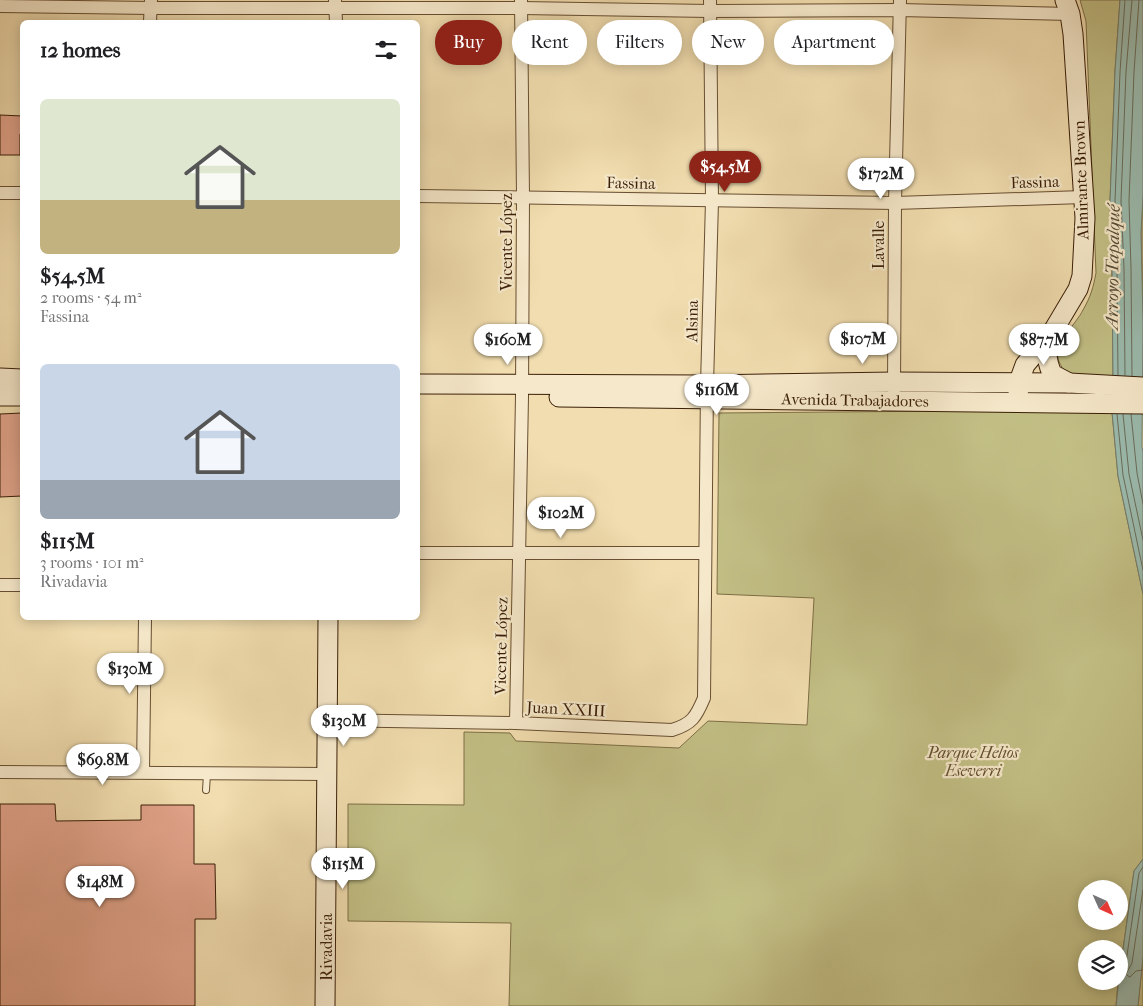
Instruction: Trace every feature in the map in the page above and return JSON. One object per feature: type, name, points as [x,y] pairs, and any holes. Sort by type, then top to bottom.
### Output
[{"type":"main road","name":"Almirante Brown","points":[[1017,402],[1021,376],[1025,365],[1053,331],[1078,289],[1082,276],[1085,218],[1073,34],[1067,7]]},
{"type":"main road","points":[[1053,331],[1047,351],[1052,374],[1074,383]]},
{"type":"main road","points":[[0,378],[20,379]]},
{"type":"main road","name":"Avenida Trabajadores","points":[[707,392],[894,382],[1074,383],[1143,387]]},
{"type":"main road","name":"Avenida Trabajadores","points":[[420,384],[522,390],[707,392],[894,400],[1143,404]]},
{"type":"main road","name":"Avenida Trabajadores","points":[[420,395],[522,390]]},
{"type":"main road","points":[[0,396],[20,396]]},
{"type":"main road","name":"Rivadavia","points":[[325,1006],[328,620]]},
{"type":"street","points":[[150,20],[151,4]]},
{"type":"street","points":[[335,4],[336,20]]},
{"type":"street","points":[[0,6],[521,4],[1067,7]]},
{"type":"street","name":"Vicente López","points":[[516,723],[522,390],[521,4]]},
{"type":"street","name":"Lavalle","points":[[894,400],[895,203],[900,5]]},
{"type":"street","name":"Alsina","points":[[684,726],[697,714],[704,698],[707,392],[712,201],[710,6]]},
{"type":"street","points":[[0,193],[20,193]]},
{"type":"street","name":"Fassina","points":[[420,196],[895,203],[1083,197]]},
{"type":"street","points":[[420,553],[705,553]]},
{"type":"street","points":[[0,585],[20,585]]},
{"type":"street","points":[[143,772],[145,620]]},
{"type":"street","name":"Juan XXIII","points":[[327,720],[516,723],[672,730],[684,726]]},
{"type":"street","points":[[0,772],[327,774]]},
{"type":"lane","points":[[206,790],[207,774]]},
{"type":"green space","points":[[1080,0],[1120,0],[1110,201],[1113,379],[1078,377],[1063,370],[1058,359],[1058,352],[1063,339],[1088,300],[1096,273],[1086,21]]},
{"type":"green space","points":[[1143,195],[1143,322],[1141,233]]},
{"type":"green space","name":"Parque Helios Eseverri","points":[[1068,410],[1112,412],[1118,476],[1143,594],[1143,859],[1134,871],[1128,914],[1128,880],[1078,880],[1078,930],[1126,930],[1124,940],[1078,940],[1078,990],[1117,990],[1116,1006],[509,1006],[511,923],[348,921],[348,804],[464,805],[464,732],[510,733],[516,741],[679,748],[708,721],[807,725],[814,598],[717,594],[719,413]]},
{"type":"green space","points":[[1143,957],[1143,1006],[1138,1006]]},
{"type":"water","name":"Arroyo Tapalqué","points":[[1120,0],[1143,0],[1143,195],[1141,233],[1143,322],[1143,594],[1118,476],[1112,412],[1110,201]]},
{"type":"water","points":[[1143,859],[1143,957],[1138,1006],[1116,1006],[1118,990],[1128,990],[1128,940],[1124,940],[1126,930],[1128,930],[1128,914],[1134,871]]},
{"type":"building","points":[[0,115],[20,116],[20,155],[0,155]]},
{"type":"building","points":[[20,413],[20,496],[0,497],[0,414]]},
{"type":"building","points":[[0,804],[55,804],[56,821],[141,820],[141,805],[194,805],[194,864],[215,864],[216,919],[195,919],[195,1006],[0,1006]]}]
